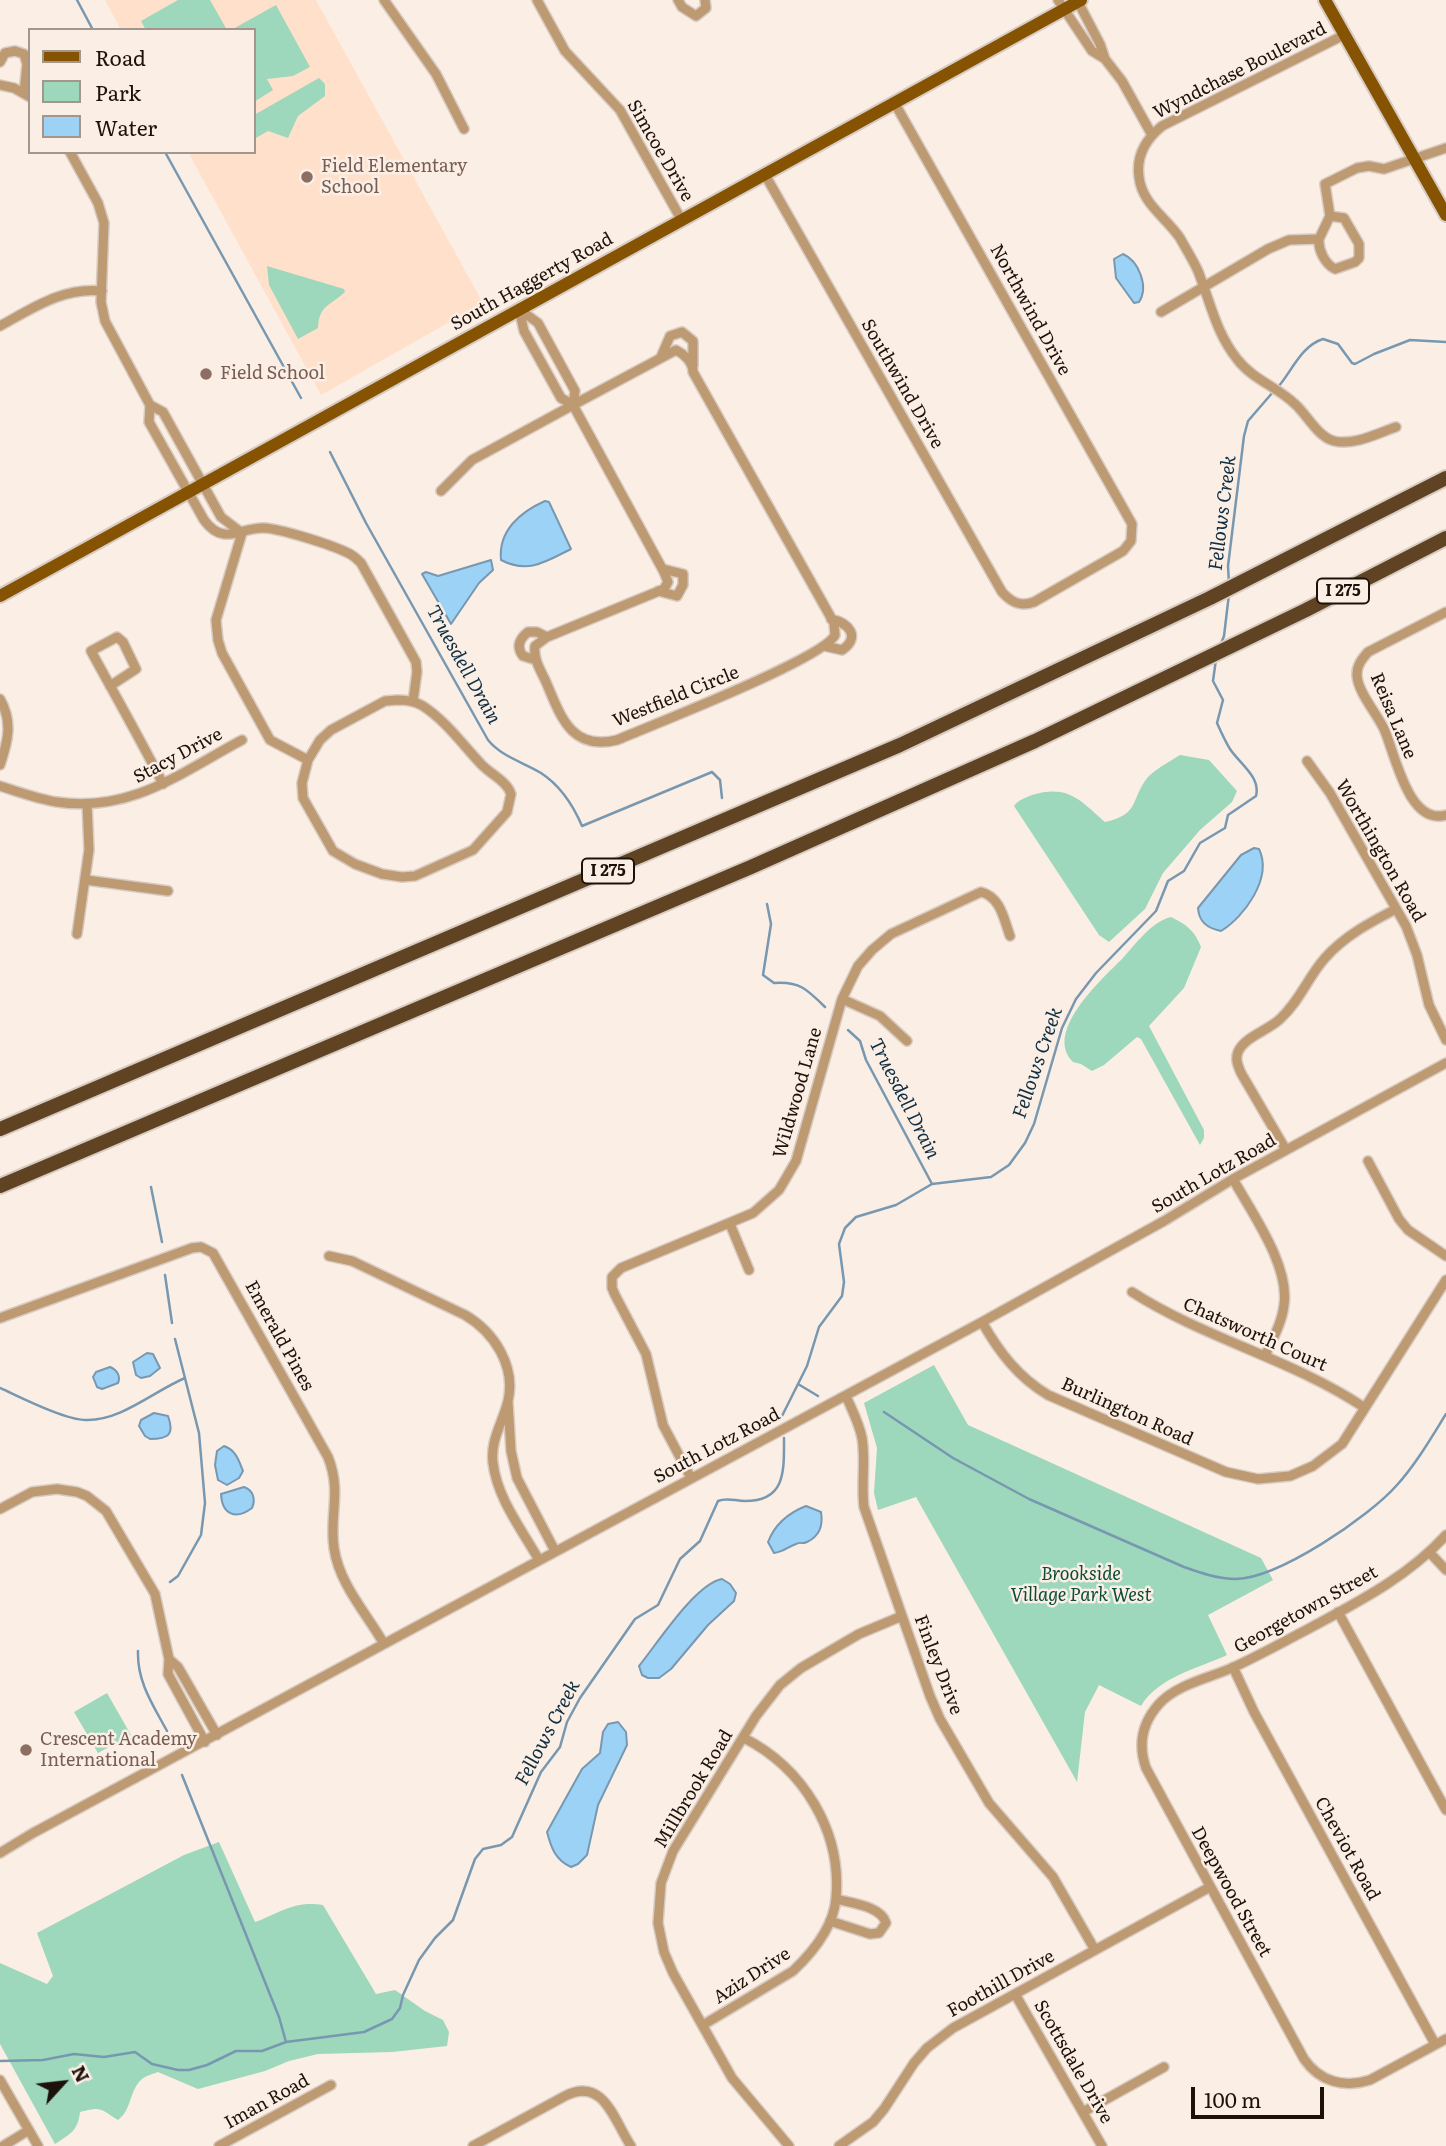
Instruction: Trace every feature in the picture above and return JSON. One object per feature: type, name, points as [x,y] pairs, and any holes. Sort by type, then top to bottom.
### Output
[{"type":"highway","name":"I 275","points":[[0,1129],[900,745],[1249,579],[1446,478]]},
{"type":"highway","name":"I 275","points":[[0,1186],[763,861],[1035,741],[1201,662],[1446,538]]},
{"type":"main road","points":[[1325,0],[1446,215]]},
{"type":"main road","name":"South Haggerty Road","points":[[0,596],[894,102],[1061,5],[1079,1]]},
{"type":"street","points":[[384,0],[436,74],[464,129]]},
{"type":"street","name":"Simcoe Drive","points":[[537,0],[565,51],[621,110],[681,219]]},
{"type":"street","points":[[678,0],[682,7],[696,16],[706,8],[705,0]]},
{"type":"street","name":"Wyndchase Boulevard","points":[[1079,1],[1105,59]]},
{"type":"street","name":"Wyndchase Boulevard","points":[[1061,5],[1092,51],[1105,59],[1122,80],[1152,135]]},
{"type":"street","name":"Wyndchase Boulevard","points":[[1344,35],[1175,119],[1152,135],[1142,151],[1138,174],[1144,194],[1180,239],[1198,271],[1216,324],[1234,357],[1263,383],[1294,403],[1326,438],[1335,442],[1351,442],[1396,427]]},
{"type":"street","points":[[0,62],[5,53],[15,51],[24,54],[27,64],[27,95],[1,85]]},
{"type":"street","name":"Northwind Drive","points":[[894,102],[1130,519],[1132,536],[1129,546],[1123,551],[1034,602],[1017,604]]},
{"type":"street","points":[[1330,216],[1344,218],[1359,244],[1359,257],[1355,262],[1337,270],[1331,268],[1319,247],[1319,239],[1330,216],[1325,184],[1357,168],[1368,166],[1384,169],[1446,148]]},
{"type":"street","points":[[71,154],[98,203],[104,223],[102,311],[108,330],[150,405],[163,412],[221,517],[242,533]]},
{"type":"street","name":"Southwind Drive","points":[[764,173],[1002,592],[1017,604]]},
{"type":"street","points":[[1161,312],[1268,249],[1289,240],[1319,239]]},
{"type":"street","points":[[0,326],[64,293],[102,291]]},
{"type":"street","points":[[441,491],[472,460],[573,405],[575,391],[538,323],[519,309]]},
{"type":"street","name":"Westfield Circle","points":[[519,309],[524,331],[561,398],[573,405],[663,569],[683,575],[683,585],[677,596],[658,592],[547,637],[537,632],[528,632],[522,637],[520,652],[523,656],[536,660],[561,717],[571,730],[585,739],[608,742],[769,676],[824,646],[842,650],[850,644],[851,628],[831,619],[693,372],[693,341],[682,332],[670,336],[661,357],[573,405]]},
{"type":"street","points":[[661,357],[676,350],[683,353],[693,366]]},
{"type":"street","points":[[150,405],[149,422],[187,493],[213,529],[231,536],[267,528],[341,550],[361,563],[416,662],[413,701]]},
{"type":"street","points":[[213,529],[221,517]]},
{"type":"street","points":[[242,533],[216,620],[218,640],[222,653],[270,740],[308,760]]},
{"type":"street","points":[[658,592],[664,589],[668,582],[663,569]]},
{"type":"street","name":"Reisa Lane","points":[[1446,612],[1368,652],[1357,669],[1357,677],[1385,730],[1405,784],[1412,795],[1425,812],[1441,817],[1446,815]]},
{"type":"street","points":[[824,646],[835,635],[831,619]]},
{"type":"street","points":[[110,686],[136,669],[123,642],[117,637],[91,651],[163,784]]},
{"type":"street","points":[[536,660],[535,646],[547,637]]},
{"type":"street","points":[[0,699],[9,721],[9,732],[0,765]]},
{"type":"street","points":[[385,701],[413,701],[434,715],[460,739],[481,764],[509,788],[511,800],[507,812],[473,850],[432,870],[415,876],[401,877],[371,870],[333,851],[303,798],[302,783],[308,760],[320,740],[331,730],[385,701]]},
{"type":"street","name":"Stacy Drive","points":[[0,786],[45,800],[87,804],[124,800],[163,784],[242,740]]},
{"type":"street","name":"Worthington Road","points":[[1307,761],[1330,793],[1412,940],[1429,1004],[1446,1040]]},
{"type":"street","points":[[77,934],[86,880],[89,838],[87,804]]},
{"type":"street","points":[[86,880],[168,891]]},
{"type":"street","name":"Wildwood Lane","points":[[691,1478],[663,1425],[646,1354],[615,1295],[612,1277],[621,1268],[761,1209],[779,1191],[796,1161],[842,999],[858,966],[891,934],[976,893],[986,893],[996,901],[1010,936]]},
{"type":"street","points":[[1286,1150],[1241,1073],[1237,1059],[1239,1050],[1286,1014],[1317,969],[1337,946],[1396,908]]},
{"type":"street","points":[[842,999],[880,1016],[907,1041]]},
{"type":"street","name":"South Lotz Road","points":[[0,1853],[982,1322],[1154,1227],[1233,1179],[1446,1063]]},
{"type":"street","points":[[1368,1161],[1399,1219],[1408,1230],[1446,1256]]},
{"type":"street","points":[[1233,1179],[1279,1264],[1284,1280],[1282,1314],[1265,1356]]},
{"type":"street","points":[[730,1224],[749,1270]]},
{"type":"street","name":"Emerald Pines","points":[[0,1318],[192,1248],[201,1247],[213,1253],[328,1457],[335,1484],[333,1539],[336,1559],[349,1588],[384,1644]]},
{"type":"street","points":[[329,1256],[352,1261],[465,1315],[482,1326],[498,1346],[505,1362],[509,1387],[515,1469],[525,1497],[555,1551]]},
{"type":"street","points":[[1365,1408],[1446,1280]]},
{"type":"street","name":"Chatsworth Court","points":[[1132,1292],[1162,1311],[1328,1385],[1365,1408]]},
{"type":"street","name":"Burlington Road","points":[[982,1322],[1009,1363],[1048,1395],[1226,1472],[1258,1479],[1290,1476],[1313,1466],[1333,1452],[1365,1408]]},
{"type":"street","name":"Finley Drive","points":[[846,1396],[862,1440],[864,1507],[935,1708],[976,1783],[1000,1819],[1054,1877],[1095,1950]]},
{"type":"street","points":[[508,1401],[492,1452],[495,1474],[502,1494],[539,1560]]},
{"type":"street","points":[[495,1474],[515,1469]]},
{"type":"street","points":[[0,1508],[32,1492],[57,1489],[77,1492],[101,1506],[111,1517],[155,1594],[169,1658],[168,1674],[205,1742]]},
{"type":"street","name":"Georgetown Street","points":[[1170,1694],[1233,1667],[1338,1612],[1395,1579],[1430,1553],[1446,1535]]},
{"type":"street","points":[[1430,1553],[1446,1570]]},
{"type":"street","points":[[1338,1612],[1446,1810]]},
{"type":"street","name":"Millbrook Road","points":[[789,2146],[737,2086],[664,1952],[658,1923],[659,1894],[673,1851],[766,1701],[792,1674],[859,1634],[902,1616]]},
{"type":"street","points":[[169,1658],[178,1667],[217,1735]]},
{"type":"street","name":"Cheviot Road","points":[[1233,1667],[1254,1712],[1435,2044]]},
{"type":"street","name":"Deepwood Street","points":[[1170,1694],[1158,1705],[1144,1726],[1142,1754],[1146,1768],[1309,2066],[1323,2077],[1348,2084],[1370,2080],[1435,2044]]},
{"type":"street","name":"Aziz Drive","points":[[702,2025],[793,1971],[814,1949],[830,1921],[836,1899],[833,1851],[827,1830],[813,1802],[784,1764],[765,1749],[744,1738]]},
{"type":"street","name":"Foothill Drive","points":[[839,2146],[864,2130],[879,2115],[914,2063],[953,2028],[1210,1887]]},
{"type":"street","points":[[830,1921],[870,1934],[879,1933],[886,1923],[878,1912],[836,1899]]},
{"type":"street","name":"Scottsdale Drive","points":[[1015,1994],[1102,2146]]},
{"type":"street","points":[[1435,2044],[1446,2039]]},
{"type":"street","points":[[1083,2112],[1164,2067]]},
{"type":"street","points":[[0,2080],[38,2146]]},
{"type":"street","name":"Iman Road","points":[[219,2146],[331,2085]]},
{"type":"street","points":[[480,2144],[575,2091],[591,2092],[605,2102],[631,2146]]},
{"type":"street","points":[[3,2146],[29,2130]]},
{"type":"shaded area","name":"Field Elementary School","points":[[105,0],[316,0],[483,303],[321,395],[189,154],[256,154],[256,28],[120,28]]},
{"type":"green space","points":[[178,0],[210,0],[226,28],[145,28],[141,21]]},
{"type":"green space","points":[[276,5],[310,67],[293,76],[267,79],[273,90],[256,101],[256,28],[235,28]]},
{"type":"green space","points":[[319,78],[325,84],[325,96],[298,116],[288,138],[268,131],[256,138],[256,114]]},
{"type":"green space","points":[[267,266],[344,289],[345,292],[323,310],[318,328],[298,339],[269,285]]},
{"type":"green space","points":[[1180,755],[1209,760],[1237,791],[1232,802],[1200,830],[1163,873],[1145,909],[1109,942],[1099,935],[1014,806],[1032,795],[1055,791],[1073,796],[1105,822],[1116,819],[1130,810],[1148,777]]},
{"type":"green space","points":[[1171,917],[1189,929],[1201,947],[1184,988],[1149,1026],[1204,1130],[1200,1145],[1141,1039],[1137,1037],[1104,1065],[1092,1071],[1073,1062],[1066,1050],[1065,1036],[1070,1021],[1090,992],[1151,928]]},
{"type":"green space","name":"Brookside Village Park West","points":[[934,1365],[968,1425],[1261,1558],[1273,1580],[1208,1615],[1227,1655],[1168,1681],[1148,1696],[1141,1706],[1099,1685],[1085,1712],[1077,1782],[916,1497],[878,1510],[874,1493],[877,1448],[864,1403]]},
{"type":"green space","points":[[107,1693],[131,1735],[98,1753],[74,1712]]},
{"type":"green space","points":[[219,1842],[255,1922],[295,1906],[323,1905],[376,1994],[395,1990],[443,2020],[449,2032],[447,2046],[392,2052],[318,2054],[198,2089],[158,2072],[145,2077],[138,2084],[126,2111],[118,2120],[101,2110],[80,2112],[75,2128],[55,2144],[0,2044],[0,1963],[47,1984],[53,1976],[37,1933],[184,1855]]},
{"type":"water","points":[[1123,254],[1134,262],[1141,275],[1143,289],[1139,302],[1134,303],[1116,278],[1114,259]]},
{"type":"water","points":[[545,501],[549,502],[571,549],[536,565],[520,566],[501,560],[503,540],[512,524]]},
{"type":"water","points":[[491,560],[493,570],[479,583],[451,624],[422,574],[426,572],[438,576]]},
{"type":"water","points":[[1254,848],[1259,849],[1262,872],[1254,896],[1239,916],[1221,931],[1208,926],[1202,921],[1198,908],[1241,855]]},
{"type":"water","points":[[147,1353],[153,1354],[160,1368],[150,1376],[141,1378],[136,1375],[133,1362]]},
{"type":"water","points":[[110,1367],[118,1374],[118,1383],[102,1389],[97,1387],[93,1377],[96,1372]]},
{"type":"water","points":[[154,1413],[168,1416],[171,1428],[165,1437],[150,1439],[139,1426],[141,1420]]},
{"type":"water","points":[[224,1446],[234,1453],[243,1471],[239,1478],[227,1485],[218,1480],[215,1465],[217,1451]]},
{"type":"water","points":[[244,1487],[253,1495],[252,1508],[241,1514],[227,1511],[221,1494]]},
{"type":"water","points":[[806,1506],[821,1512],[818,1533],[807,1542],[774,1553],[768,1542],[774,1530],[793,1512]]},
{"type":"water","points":[[722,1579],[730,1584],[736,1593],[734,1601],[708,1625],[671,1669],[659,1678],[642,1675],[639,1666],[677,1616],[700,1592],[711,1583]]},
{"type":"water","points":[[618,1722],[626,1732],[627,1745],[598,1805],[587,1855],[571,1867],[557,1857],[547,1832],[582,1769],[600,1753],[603,1732],[608,1724]]},
{"type":"waterway","name":"Truesdell Drain","points":[[77,0],[92,28]]},
{"type":"waterway","name":"Truesdell Drain","points":[[166,154],[301,398]]},
{"type":"waterway","name":"Fellows Creek","points":[[1278,387],[1303,353],[1315,342],[1323,339],[1338,344],[1355,364],[1410,340],[1446,342]]},
{"type":"waterway","name":"Fellows Creek","points":[[1229,584],[1228,566],[1244,436],[1248,421],[1273,392]]},
{"type":"waterway","name":"Truesdell Drain","points":[[330,452],[366,523],[488,740],[500,751],[541,773],[555,784],[570,803],[582,826],[712,772],[720,780],[722,798]]},
{"type":"waterway","name":"Fellows Creek","points":[[1220,646],[1224,636],[1229,594]]},
{"type":"waterway","name":"Fellows Creek","points":[[782,1416],[807,1366],[819,1327],[842,1296],[844,1282],[839,1244],[845,1228],[856,1217],[896,1205],[932,1184],[991,1177],[1009,1165],[1025,1143],[1034,1124],[1062,1028],[1076,999],[1096,973],[1156,911],[1168,881],[1184,871],[1200,843],[1225,828],[1228,815],[1256,796],[1257,789],[1252,776],[1230,749],[1217,723],[1223,700],[1213,681],[1216,659]]},
{"type":"waterway","name":"Truesdell Drain","points":[[767,904],[771,924],[763,975],[774,983],[790,983],[802,988],[825,1007]]},
{"type":"waterway","name":"Truesdell Drain","points":[[848,1030],[860,1041],[866,1060],[932,1184]]},
{"type":"waterway","points":[[151,1187],[162,1242]]},
{"type":"waterway","points":[[165,1275],[172,1323]]},
{"type":"waterway","points":[[170,1582],[178,1576],[201,1535],[205,1503],[199,1433],[175,1339]]},
{"type":"waterway","points":[[0,1388],[55,1412],[86,1420],[125,1411],[185,1378]]},
{"type":"waterway","points":[[798,1384],[818,1396]]},
{"type":"waterway","points":[[884,1412],[953,1458],[1029,1499],[1184,1567],[1216,1577],[1236,1579],[1254,1576],[1298,1557],[1322,1544],[1366,1513],[1404,1477],[1446,1414]]},
{"type":"waterway","name":"Fellows Creek","points":[[0,2061],[43,2060],[74,2054],[104,2057],[135,2052],[152,2064],[189,2070],[207,2065],[236,2051],[262,2051],[286,2042],[364,2032],[392,2019],[400,2008],[419,1960],[453,1920],[475,1859],[483,1849],[501,1845],[512,1837],[541,1772],[560,1747],[567,1722],[580,1698],[635,1619],[658,1605],[680,1559],[700,1541],[718,1501],[758,1500],[775,1490],[780,1482],[784,1462],[784,1438]]},
{"type":"waterway","points":[[138,1651],[143,1683],[167,1731]]},
{"type":"waterway","points":[[182,1775],[279,2017],[286,2042]]},
{"type":"place","name":"Field Elementary School","points":[[307,177]]},
{"type":"place","name":"Field School","points":[[206,374]]},
{"type":"place","name":"Crescent Academy International","points":[[26,1750]]}]
